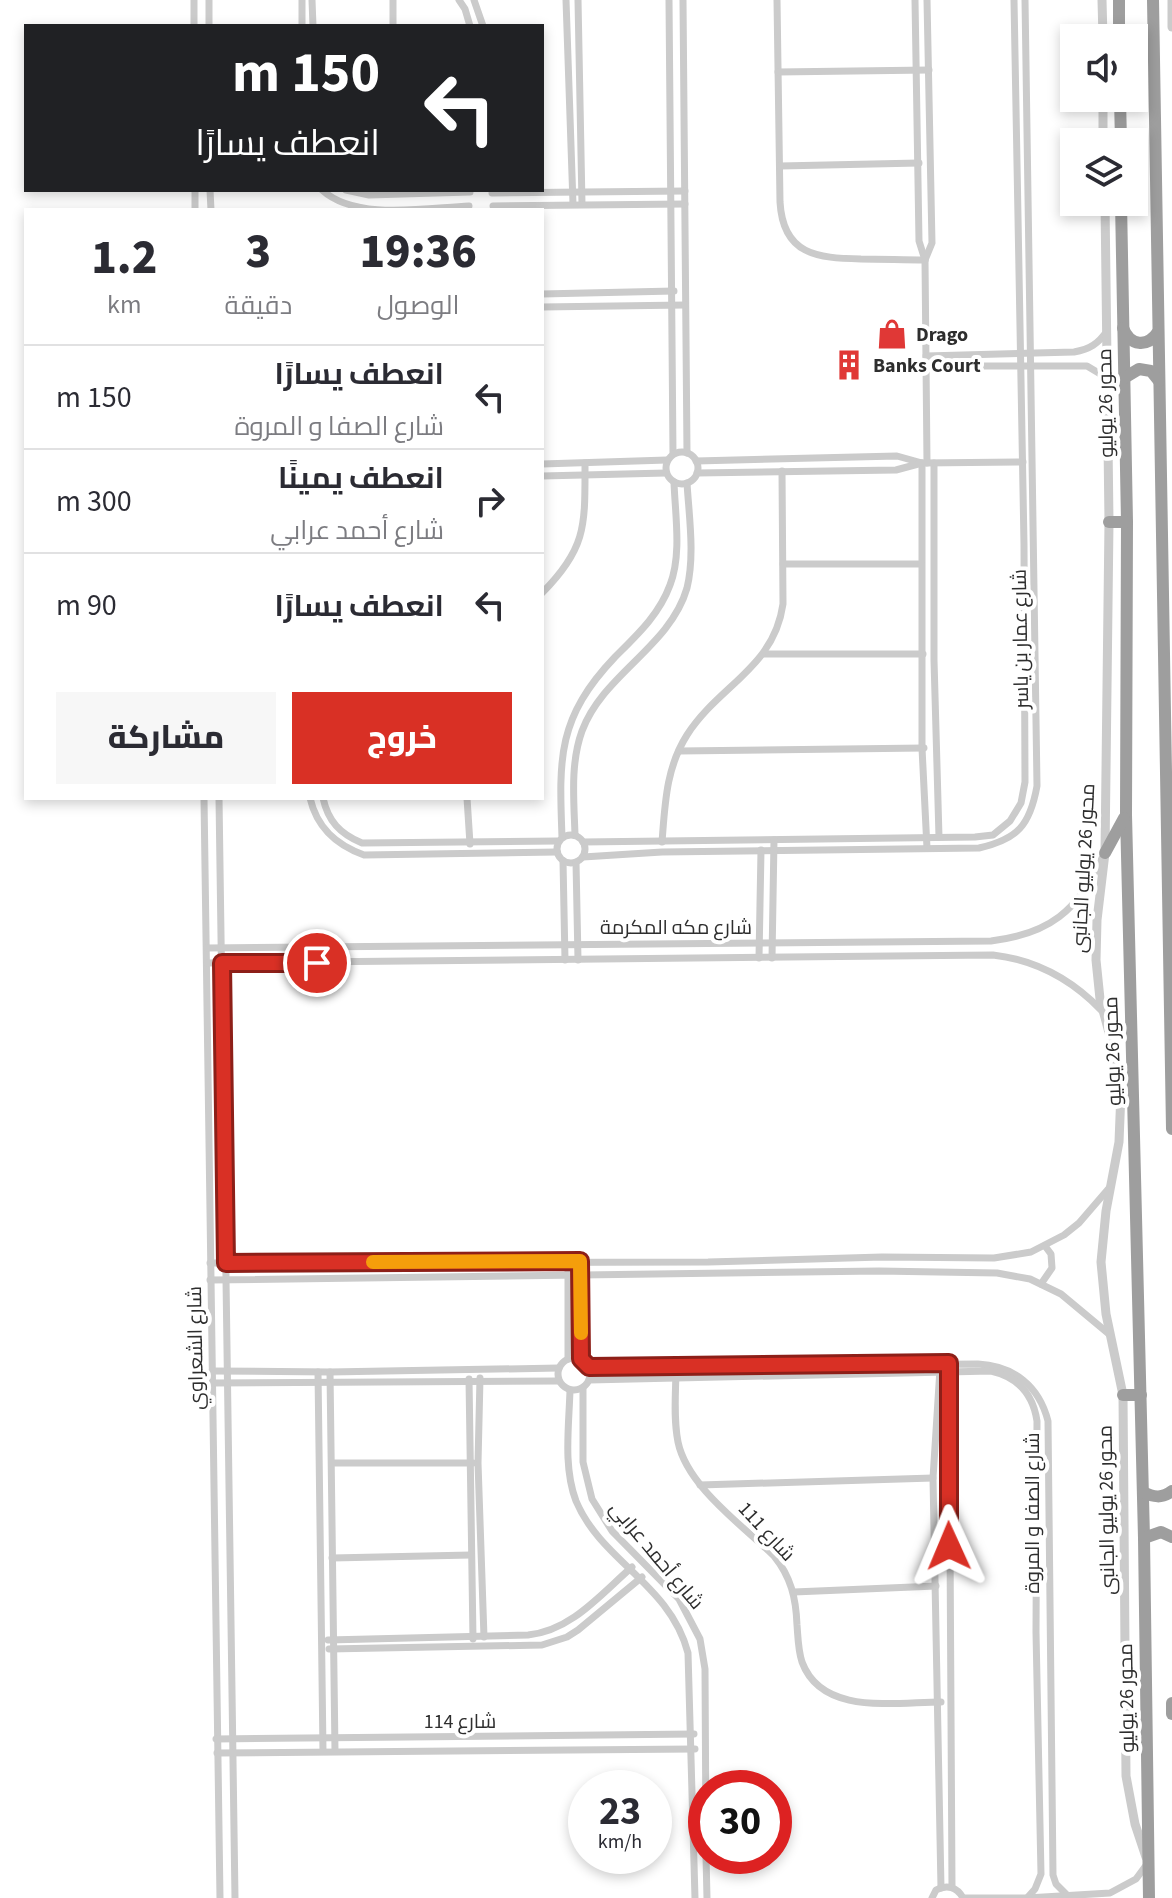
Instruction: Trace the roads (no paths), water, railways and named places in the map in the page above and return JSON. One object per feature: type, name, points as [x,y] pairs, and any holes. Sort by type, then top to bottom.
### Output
[{"type":"highway","points":[[1119,0],[1119,24]]},
{"type":"highway","points":[[1153,0],[1159,381],[1167,621],[1172,1129]]},
{"type":"highway","name":"محور 26 يوليو","points":[[1121,216],[1127,522],[1126,815],[1141,1395],[1149,1898]]},
{"type":"highway","points":[[1123,328],[1129,339],[1139,343],[1150,341],[1158,332]]},
{"type":"highway","points":[[1124,378],[1139,369],[1151,371],[1159,381]]},
{"type":"highway","points":[[1109,522],[1127,522]]},
{"type":"highway","points":[[1105,853],[1126,815]]},
{"type":"highway","points":[[1123,1395],[1141,1395]]},
{"type":"highway","points":[[1143,1492],[1161,1497],[1172,1491]]},
{"type":"highway","points":[[1144,1538],[1161,1532],[1172,1537]]},
{"type":"highway","points":[[1172,1703],[1172,1714]]},
{"type":"street","points":[[194,0],[194,24]]},
{"type":"street","points":[[209,0],[209,24]]},
{"type":"street","points":[[302,0],[302,24]]},
{"type":"street","points":[[312,0],[313,24]]},
{"type":"street","points":[[393,0],[393,24]]},
{"type":"street","points":[[459,0],[469,24]]},
{"type":"street","points":[[474,0],[482,24]]},
{"type":"street","points":[[566,0],[577,191]]},
{"type":"street","points":[[577,204],[578,0]]},
{"type":"street","points":[[666,473],[670,457],[672,305],[669,0]]},
{"type":"street","points":[[683,0],[687,453],[696,461],[902,456],[928,463]]},
{"type":"street","points":[[777,0],[781,216],[785,229],[803,250],[827,259],[925,260]]},
{"type":"street","points":[[915,0],[919,244],[925,260],[939,837]]},
{"type":"street","points":[[925,260],[932,243],[927,0]]},
{"type":"street","name":"شارع عمار بن ياسر","points":[[583,842],[993,835],[1010,821],[1021,803],[1025,766],[1025,658],[1014,0]]},
{"type":"street","name":"شارع عمار بن ياسر","points":[[579,859],[662,852],[979,848],[1001,843],[1021,830],[1033,809],[1037,786],[1036,658],[1025,0]]},
{"type":"street","points":[[1102,0],[1103,24]]},
{"type":"street","points":[[1172,0],[1172,27]]},
{"type":"street","points":[[778,72],[929,70]]},
{"type":"street","points":[[1016,147],[1028,147]]},
{"type":"street","points":[[780,166],[929,163]]},
{"type":"street","points":[[544,191],[685,191]]},
{"type":"street","points":[[325,192],[347,206],[359,208]]},
{"type":"street","points":[[355,192],[369,195],[431,192]]},
{"type":"street","points":[[490,192],[491,208],[685,204]]},
{"type":"street","name":"محور 26 يوليو الجانبى","points":[[1105,216],[1109,522],[1105,853],[1096,940],[1097,979],[1118,1066],[1121,1092],[1120,1130],[1101,1262],[1102,1288],[1123,1395],[1126,1776],[1135,1824],[1148,1862]]},
{"type":"street","points":[[1017,229],[1028,230]]},
{"type":"street","points":[[544,294],[684,291]]},
{"type":"street","points":[[544,307],[685,305]]},
{"type":"street","points":[[926,356],[1087,349],[1099,342],[1108,329]]},
{"type":"street","points":[[926,366],[1087,366],[1107,378]]},
{"type":"street","points":[[544,464],[670,457],[687,453]]},
{"type":"street","points":[[696,461],[697,473]]},
{"type":"street","points":[[578,960],[579,859],[585,849],[583,842],[575,835],[575,757],[582,730],[595,705],[676,614],[687,587],[690,558],[687,483],[697,473],[896,470],[928,463],[1033,462]]},
{"type":"street","points":[[544,591],[565,569],[578,544],[582,527],[585,463]]},
{"type":"street","points":[[927,848],[922,748],[921,564],[928,463]]},
{"type":"street","points":[[662,852],[667,787],[679,751],[707,709],[770,646],[781,621],[782,471]]},
{"type":"street","points":[[544,476],[666,473]]},
{"type":"street","points":[[565,960],[563,861],[557,852],[560,839],[561,755],[568,726],[581,698],[662,605],[671,581],[676,556],[674,482],[666,473]]},
{"type":"street","points":[[674,482],[687,483]]},
{"type":"street","points":[[1024,544],[1034,544]]},
{"type":"street","points":[[783,564],[921,564]]},
{"type":"street","points":[[633,639],[644,651]]},
{"type":"street","points":[[763,654],[934,654]]},
{"type":"street","points":[[1025,658],[1036,658]]},
{"type":"street","points":[[679,751],[935,748]]},
{"type":"street","points":[[1025,766],[1037,766]]},
{"type":"street","name":"شارع الشعراوي","points":[[204,800],[220,1898]]},
{"type":"street","name":"شارع الشعراوي","points":[[219,800],[235,1898]]},
{"type":"street","points":[[311,800],[318,821],[329,836],[351,850],[377,856],[557,852]]},
{"type":"street","points":[[323,800],[327,815],[336,827],[354,840],[377,844],[560,839],[575,835]]},
{"type":"street","points":[[467,800],[471,854]]},
{"type":"street","points":[[351,850],[354,840]]},
{"type":"street","points":[[759,958],[761,840]]},
{"type":"street","points":[[772,958],[774,840]]},
{"type":"street","name":"شارع مكه المكرمة","points":[[207,948],[955,942],[1012,938],[1052,922],[1069,910],[1084,893],[1105,853]]},
{"type":"street","points":[[563,861],[579,859]]},
{"type":"street","points":[[856,942],[857,957]]},
{"type":"street","points":[[898,942],[900,956]]},
{"type":"street","points":[[955,942],[956,955]]},
{"type":"street","points":[[835,943],[835,957]]},
{"type":"street","points":[[473,945],[475,962]]},
{"type":"street","name":"شارع مكه المكرمة","points":[[207,963],[993,955],[1040,966],[1072,984],[1103,1011]]},
{"type":"street","points":[[210,1263],[994,1258],[1045,1246],[1079,1223],[1112,1186]]},
{"type":"street","points":[[1041,1284],[1052,1268],[1051,1254],[1045,1246]]},
{"type":"street","points":[[882,1257],[882,1271]]},
{"type":"street","points":[[212,1371],[559,1368],[568,1359],[568,1261]]},
{"type":"street","points":[[212,1383],[559,1381],[570,1390],[583,1388],[589,1380],[589,1367],[581,1359],[580,1261]]},
{"type":"street","points":[[389,1262],[390,1279]]},
{"type":"street","points":[[708,1262],[708,1274]]},
{"type":"street","points":[[210,1280],[882,1271],[997,1273],[1041,1284],[1075,1303],[1110,1335]]},
{"type":"street","points":[[568,1359],[581,1359]]},
{"type":"street","name":"شارع 111","points":[[676,1366],[678,1444],[685,1462],[700,1485],[784,1569],[794,1592],[801,1660],[810,1678],[824,1691],[852,1701],[951,1702]]},
{"type":"street","points":[[589,1367],[1000,1370]]},
{"type":"street","points":[[559,1368],[559,1381]]},
{"type":"street","points":[[589,1380],[944,1368]]},
{"type":"street","points":[[932,1898],[941,1888],[933,1478],[944,1368]]},
{"type":"street","points":[[944,1368],[952,1887],[964,1898],[1120,1894],[1148,1862]]},
{"type":"street","points":[[469,1369],[484,1648]]},
{"type":"street","points":[[473,1648],[471,1555],[480,1369]]},
{"type":"street","name":"شارع الصفا و المروة","points":[[1000,1370],[1022,1378],[1034,1389],[1048,1421],[1053,1875]]},
{"type":"street","name":"شارع الصفا و المروة","points":[[1000,1370],[1024,1388],[1035,1410],[1041,1874]]},
{"type":"street","points":[[318,1372],[323,1751]]},
{"type":"street","points":[[330,1372],[335,1751]]},
{"type":"street","name":"شارع أحمد عرابي","points":[[583,1388],[583,1462],[586,1481],[601,1516],[679,1599],[700,1639],[705,1669],[705,1770]]},
{"type":"street","name":"شارع أحمد عرابي","points":[[570,1390],[568,1466],[576,1499],[592,1529],[667,1606],[685,1641],[690,1666],[695,1898]]},
{"type":"street","points":[[1035,1410],[1045,1409]]},
{"type":"street","points":[[332,1463],[474,1463]]},
{"type":"street","points":[[700,1485],[933,1478]]},
{"type":"street","points":[[332,1558],[471,1555]]},
{"type":"street","points":[[322,1644],[333,1639],[537,1634],[561,1626],[640,1560]]},
{"type":"street","points":[[322,1644],[333,1649],[542,1645],[567,1637],[650,1570]]},
{"type":"street","points":[[1036,1582],[1048,1582]]},
{"type":"street","points":[[794,1592],[936,1586]]},
{"type":"street","name":"شارع 114","points":[[216,1739],[705,1734]]},
{"type":"street","points":[[540,1737],[540,1749]]},
{"type":"street","name":"شارع 114","points":[[217,1753],[705,1749]]},
{"type":"street","points":[[695,1898],[706,1898],[706,1874]]},
{"type":"street","points":[[1027,1898],[1041,1874],[1046,1878],[1053,1875],[1056,1884],[1067,1895]]},
{"type":"street","points":[[941,1888],[952,1887]]},
{"type":"place","name":"Drago","points":[[892,334]]},
{"type":"place","name":"Banks Court","points":[[849,365]]}]
